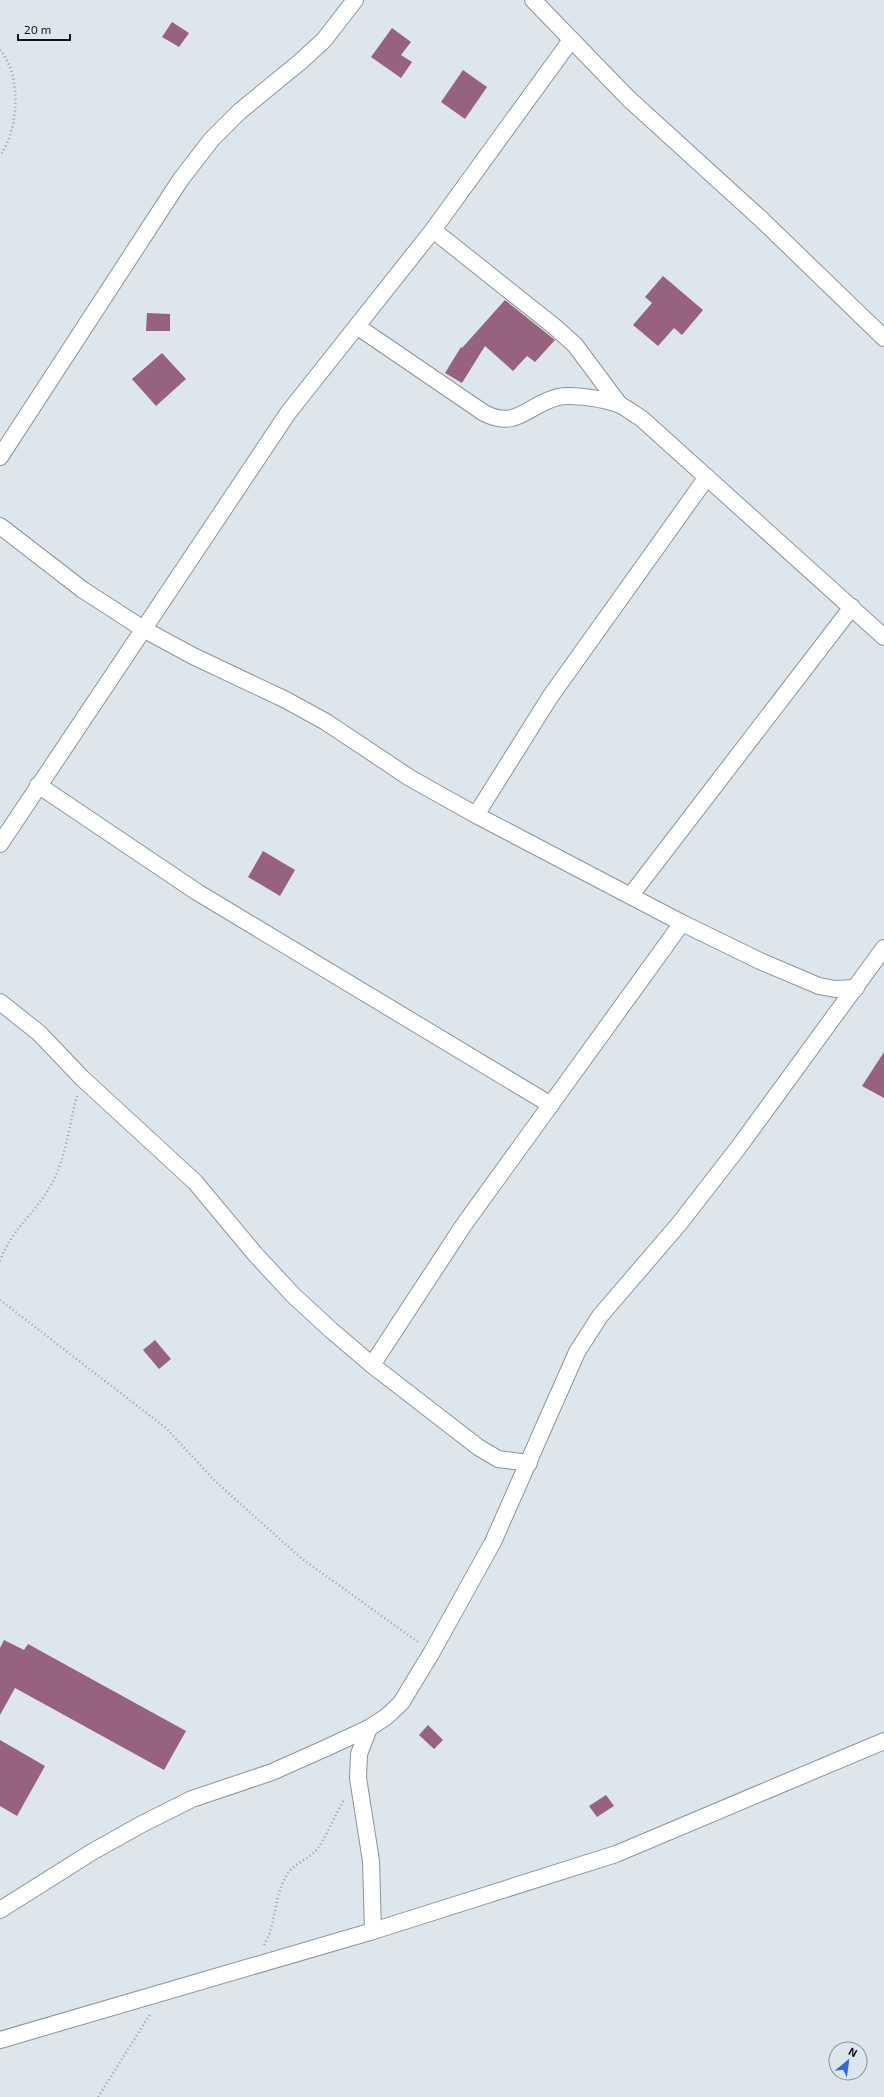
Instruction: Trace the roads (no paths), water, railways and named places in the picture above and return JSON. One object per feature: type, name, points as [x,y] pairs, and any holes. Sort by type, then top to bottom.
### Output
[{"type":"street","points":[[0,457],[181,179],[212,140],[239,112],[300,62],[324,40],[355,0]]},
{"type":"street","points":[[532,0],[629,99],[761,219],[884,338]]},
{"type":"street","points":[[0,844],[38,785],[145,630],[288,413],[434,230],[571,40]]},
{"type":"street","points":[[434,230],[555,327],[575,345],[619,404],[641,418],[884,637]]},
{"type":"street","points":[[358,327],[484,413],[497,420],[511,420],[543,402],[560,397],[582,397],[619,404]]},
{"type":"street","points":[[476,815],[550,697],[707,477]]},
{"type":"street","points":[[0,526],[83,590],[145,630],[194,656],[286,700],[326,722],[410,778],[476,815],[682,923],[819,986],[835,989],[856,988]]},
{"type":"street","points":[[631,895],[852,607]]},
{"type":"street","points":[[38,785],[197,892],[551,1105]]},
{"type":"street","points":[[372,1365],[463,1226],[682,923]]},
{"type":"street","points":[[0,1910],[92,1852],[192,1799],[272,1772],[369,1728],[401,1703],[432,1652],[493,1542],[577,1352],[600,1316],[679,1224],[738,1148],[884,948]]},
{"type":"street","points":[[0,1002],[39,1033],[82,1078],[195,1182],[255,1254],[293,1295],[372,1365],[478,1447],[498,1459],[529,1463]]},
{"type":"street","points":[[369,1728],[359,1754],[358,1778],[372,1860],[373,1931]]},
{"type":"street","points":[[0,2040],[203,1982],[373,1931],[616,1854],[884,1741]]}]
